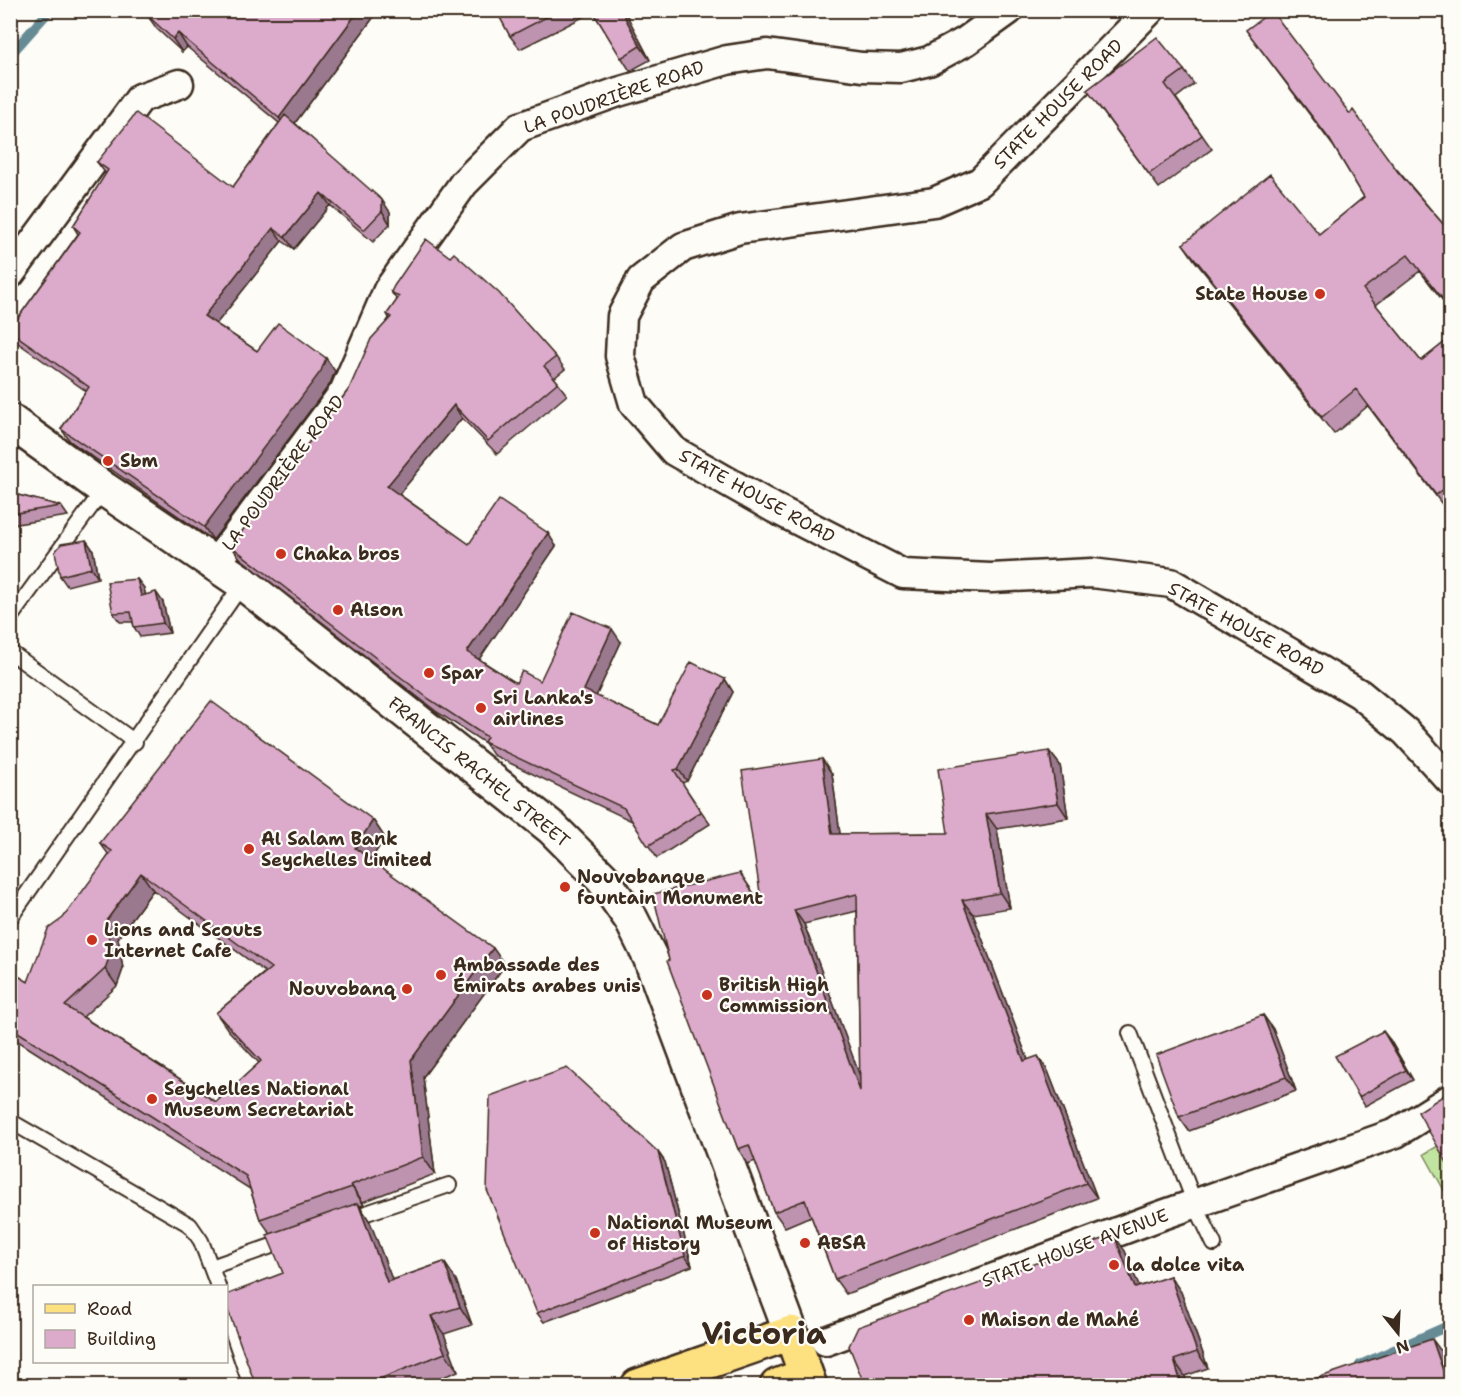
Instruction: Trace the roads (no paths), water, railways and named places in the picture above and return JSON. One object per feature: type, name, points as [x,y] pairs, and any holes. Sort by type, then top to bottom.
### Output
[{"type":"main road","name":"FRANCIS RACHEL STREET","points":[[10,421],[104,489],[243,583],[552,828],[603,879],[631,919],[650,957],[791,1333]]},
{"type":"main road","points":[[638,1386],[791,1333],[798,1382]]},
{"type":"street","name":"LA POUDRIÈRE ROAD","points":[[216,564],[344,392],[388,290],[464,183],[520,127],[618,92],[727,60],[766,54],[862,68],[902,68],[929,61],[966,41],[1009,10]]},
{"type":"street","name":"STATE HOUSE ROAD","points":[[1150,10],[980,182],[934,202],[740,229],[682,247],[641,280],[622,316],[620,356],[634,404],[674,451],[774,508],[903,574],[991,578],[1092,573],[1171,583],[1360,694],[1406,732],[1450,780]]},
{"type":"street","points":[[10,274],[140,98],[179,84]]},
{"type":"street","name":"STATE HOUSE AVENUE","points":[[826,1341],[1195,1204],[1396,1133],[1450,1099]]},
{"type":"street","points":[[791,1333],[826,1341],[798,1382]]},
{"type":"lane","points":[[10,618],[104,489]]},
{"type":"lane","points":[[10,918],[135,742],[243,583]]},
{"type":"lane","points":[[10,652],[135,742]]},
{"type":"lane","points":[[1130,1033],[1195,1204],[1214,1244]]},
{"type":"lane","points":[[10,1121],[190,1225],[201,1241],[217,1285]]},
{"type":"lane","points":[[336,1224],[449,1185]]},
{"type":"lane","points":[[211,1267],[302,1236]]},
{"type":"lane","points":[[228,1319],[251,1386]]},
{"type":"waterway","points":[[10,55],[50,10]]},
{"type":"waterway","points":[[1360,1365],[1450,1325]]},
{"type":"place","name":"State House","points":[[1320,294]]},
{"type":"place","name":"Sbm","points":[[108,461]]},
{"type":"place","name":"Chaka bros","points":[[281,554]]},
{"type":"place","name":"Alson","points":[[338,610]]},
{"type":"place","name":"Spar","points":[[429,673]]},
{"type":"place","name":"Sri Lanka's airlines","points":[[481,708]]},
{"type":"place","name":"Al Salam Bank Seychelles Limited","points":[[249,849]]},
{"type":"place","name":"Nouvobanque fountain Monument","points":[[565,887]]},
{"type":"place","name":"Lions and Scouts Internet Cafe","points":[[92,940]]},
{"type":"place","name":"Ambassade des Émirats arabes unis","points":[[441,975]]},
{"type":"place","name":"Nouvobanq","points":[[407,989]]},
{"type":"place","name":"British High Commission","points":[[707,995]]},
{"type":"place","name":"Seychelles National Museum Secretariat","points":[[152,1099]]},
{"type":"place","name":"National Museum of History","points":[[595,1233]]},
{"type":"place","name":"ABSA","points":[[805,1243]]},
{"type":"place","name":"la dolce vita","points":[[1114,1265]]},
{"type":"place","name":"Maison de Mahé","points":[[969,1320]]},
{"type":"district","name":"Victoria","points":[[764,1333]]}]
